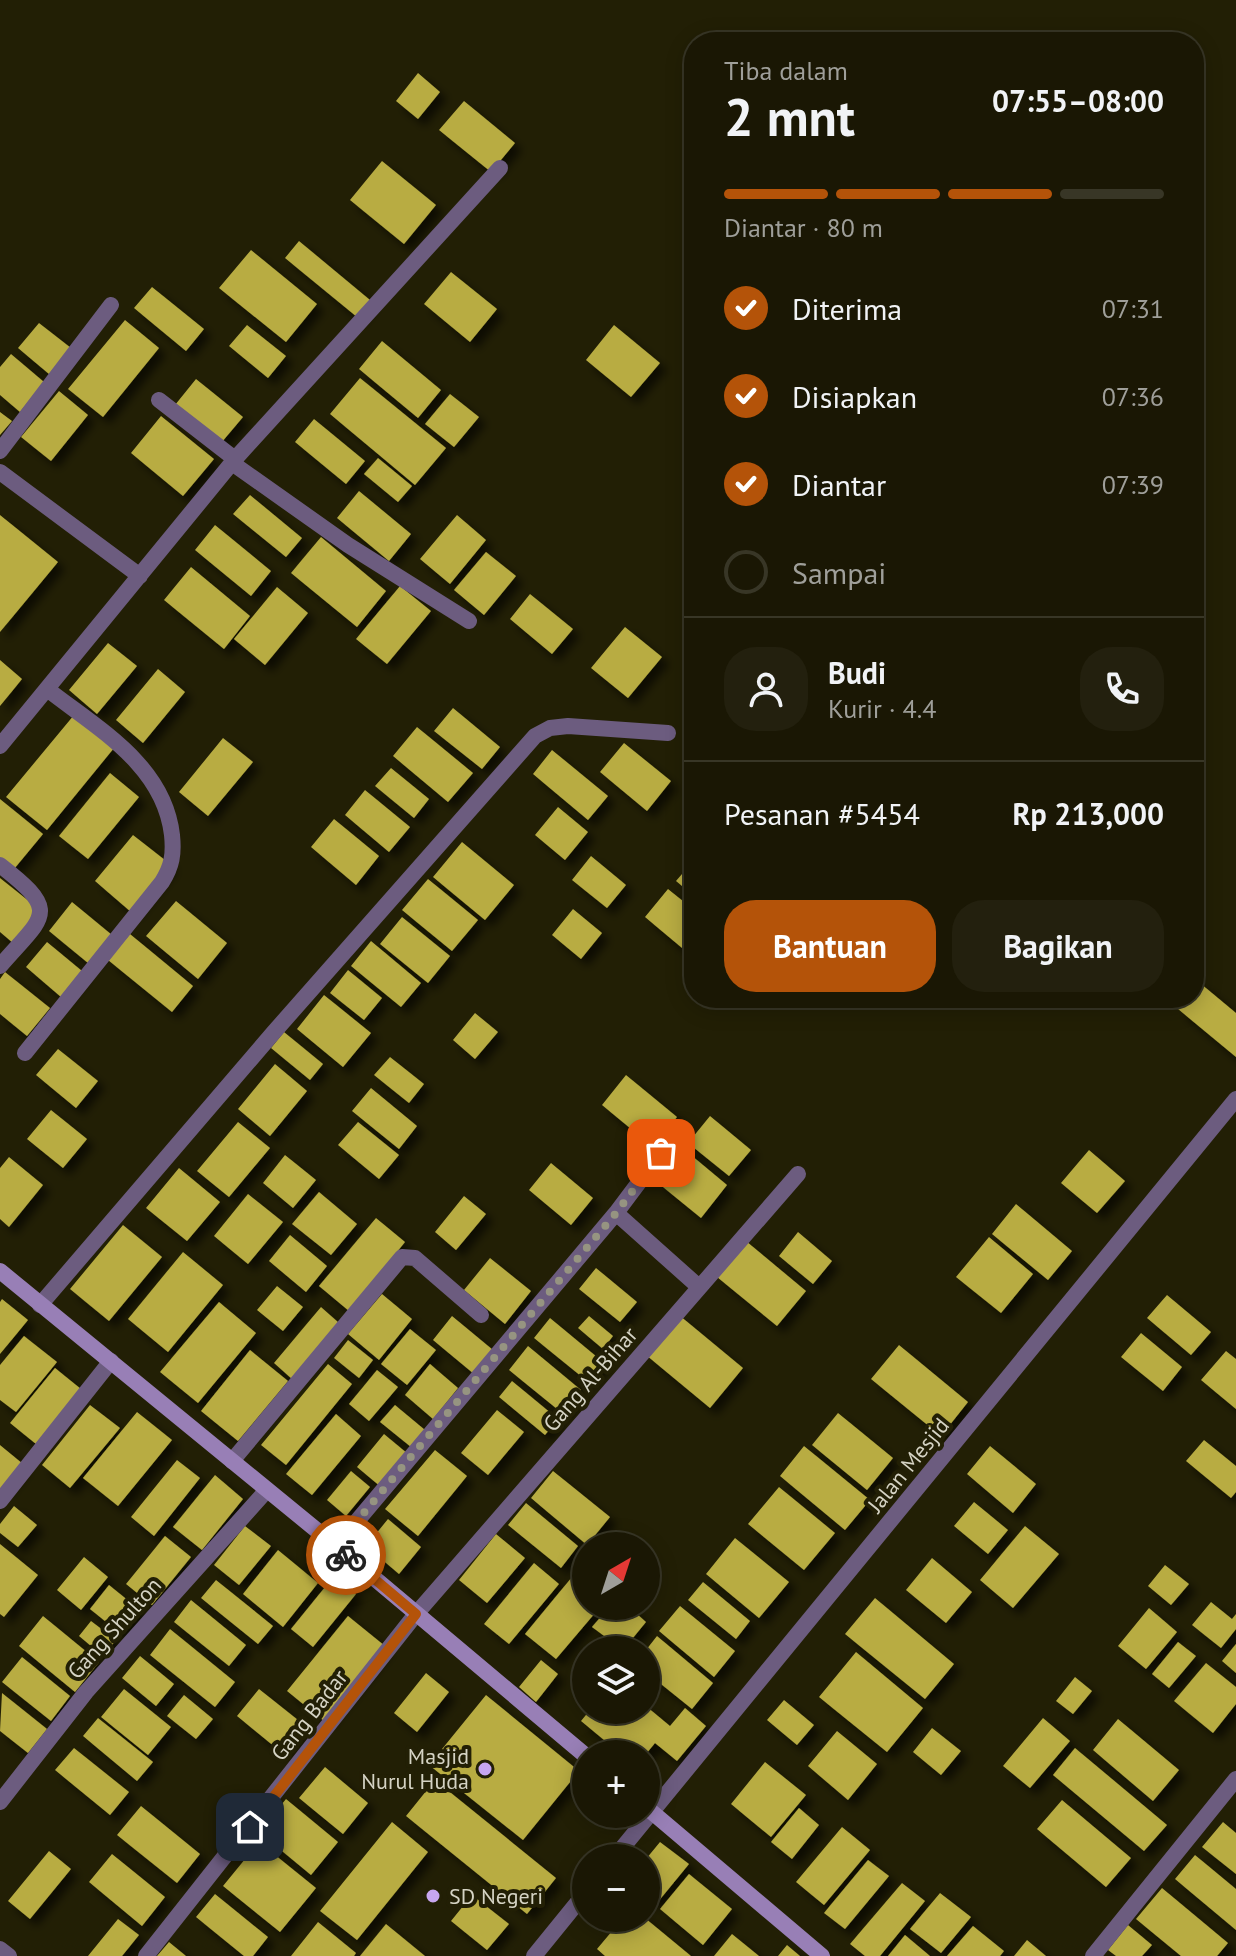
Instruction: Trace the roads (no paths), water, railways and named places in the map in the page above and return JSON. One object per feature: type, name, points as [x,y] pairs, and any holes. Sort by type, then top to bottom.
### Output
[{"type":"street","points":[[0,746],[234,461],[500,168]]},
{"type":"street","points":[[0,451],[111,305]]},
{"type":"street","points":[[159,400],[234,461],[348,545],[469,621]]},
{"type":"street","points":[[0,472],[140,576]]},
{"type":"street","points":[[25,1053],[162,882],[172,862],[170,820],[151,776],[127,751],[47,689]]},
{"type":"street","points":[[40,1305],[535,736],[550,728],[568,726],[668,733]]},
{"type":"street","points":[[0,865],[30,890],[42,912],[35,925],[0,966]]},
{"type":"street","name":"Jalan Mesjid","points":[[660,1797],[1236,1099]]},
{"type":"street","points":[[336,1546],[616,1213],[661,1153]]},
{"type":"street","name":"Gang Al-Bihar","points":[[416,1614],[798,1174]]},
{"type":"street","points":[[616,1213],[699,1287]]},
{"type":"street","points":[[232,1461],[402,1257],[415,1258],[481,1315]]},
{"type":"street","points":[[0,1271],[572,1744]]},
{"type":"street","points":[[0,1501],[111,1361]]},
{"type":"street","name":"Gang Shulton","points":[[0,1802],[86,1692],[267,1490]]},
{"type":"street","name":"Gang Badar","points":[[146,1956],[416,1614]]},
{"type":"street","points":[[1093,1956],[1236,1779]]},
{"type":"street","points":[[660,1819],[822,1956]]},
{"type":"street","points":[[534,1956],[572,1909]]},
{"type":"street","points":[[0,1949],[9,1956]]},
{"type":"place","name":"Masjid Nurul Huda","points":[[485,1769]]},
{"type":"place","name":"SD Negeri","points":[[433,1896]]}]
